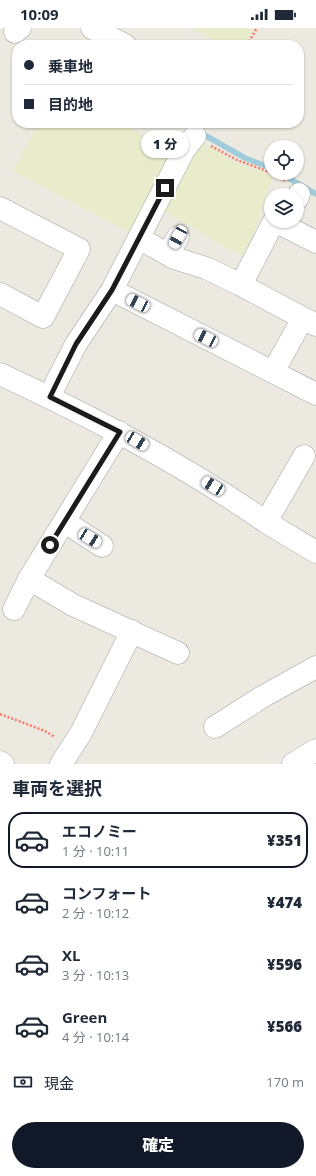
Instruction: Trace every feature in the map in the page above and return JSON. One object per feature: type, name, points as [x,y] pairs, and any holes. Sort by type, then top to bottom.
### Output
[{"type":"street","points":[[92,28],[115,40]]},
{"type":"street","points":[[50,397],[76,344],[112,290],[184,150],[195,136]]},
{"type":"street","points":[[0,208],[79,249],[43,317],[0,294]]},
{"type":"street","points":[[241,285],[276,228]]},
{"type":"street","points":[[291,228],[316,242]]},
{"type":"street","points":[[139,238],[173,246],[174,258],[206,268],[309,322],[273,372]]},
{"type":"street","points":[[112,290],[316,394]]},
{"type":"street","points":[[0,374],[120,432],[226,494],[266,522],[316,552]]},
{"type":"street","points":[[14,609],[64,522],[120,432]]},
{"type":"street","points":[[266,522],[304,456]]},
{"type":"street","points":[[64,522],[102,546]]},
{"type":"street","points":[[30,579],[73,605],[178,653]]},
{"type":"street","points":[[66,756],[81,733],[132,631]]},
{"type":"street","points":[[216,726],[262,697],[316,667]]},
{"type":"street","points":[[293,764],[316,750]]},
{"type":"street","points":[[0,762],[4,764]]},
{"type":"path","points":[[250,40],[257,28]]},
{"type":"path","points":[[195,136],[237,160],[264,170],[290,188]]},
{"type":"path","points":[[0,714],[45,731],[66,756]]},
{"type":"green space","points":[[192,28],[253,28],[247,40],[215,40]]},
{"type":"green space","points":[[36,128],[129,128],[177,153],[136,231],[127,231],[13,171]]},
{"type":"green space","points":[[202,143],[236,163],[264,173],[264,180],[272,180],[269,188],[264,188],[264,202],[248,252],[241,255],[161,209],[187,153]]},
{"type":"waterway","points":[[201,133],[245,158],[264,165]]},
{"type":"waterway","points":[[292,180],[316,194]]},
{"type":"route","points":[[50,545],[120,432],[50,397],[76,344],[112,290],[165,188]]}]
